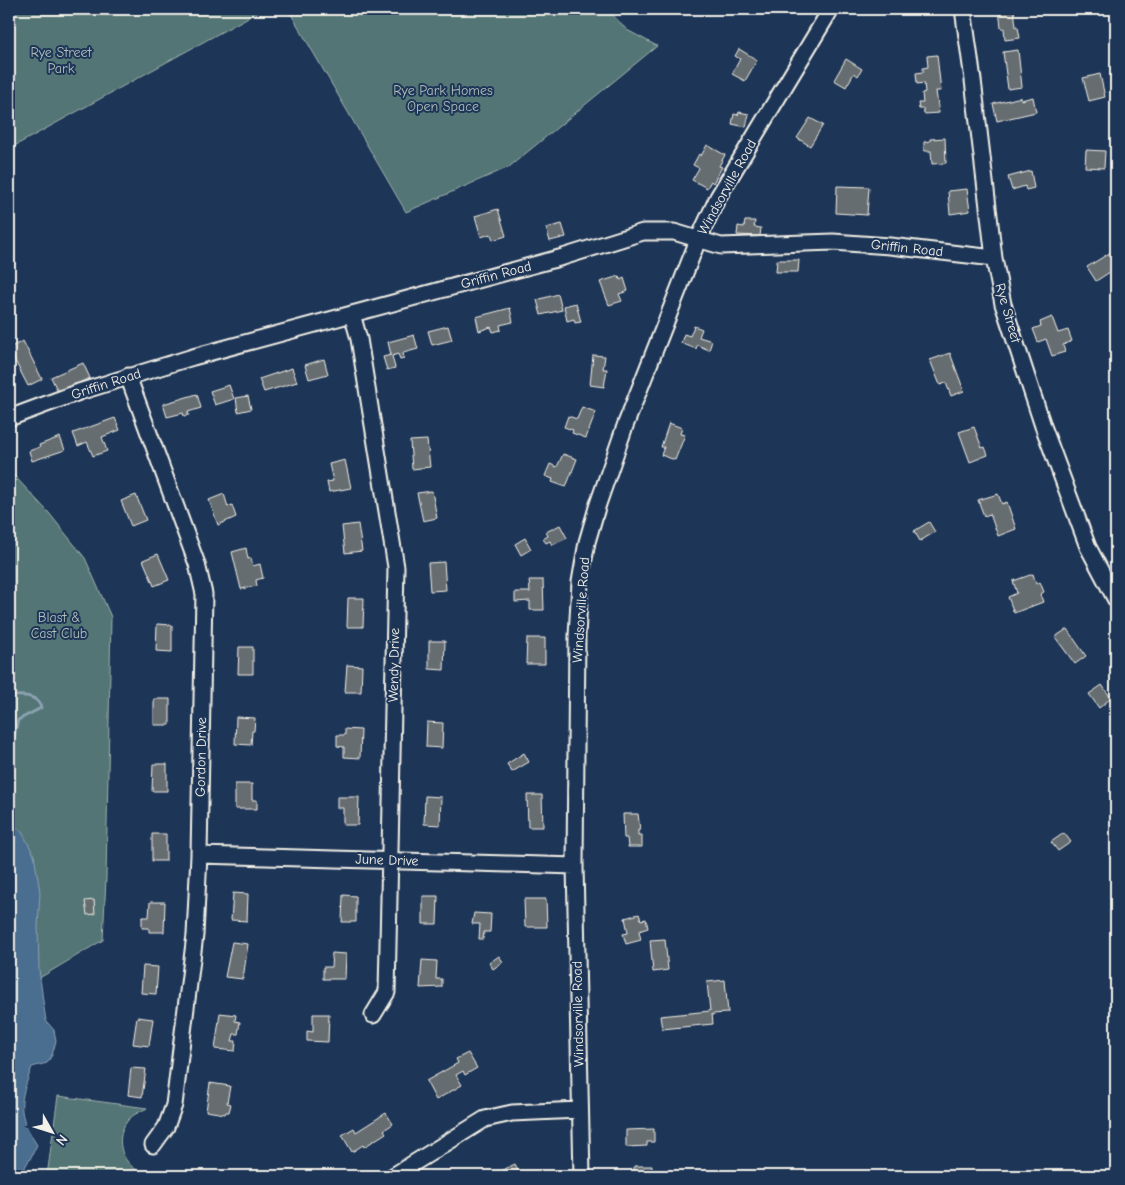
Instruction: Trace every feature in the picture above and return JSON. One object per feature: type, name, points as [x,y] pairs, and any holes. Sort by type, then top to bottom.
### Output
[{"type":"street","name":"Windsorville Road","points":[[582,1176],[575,866],[577,636],[580,582],[587,542],[625,426],[698,240],[718,197],[831,9]]},
{"type":"street","name":"Rye Street","points":[[963,9],[994,258],[1003,304],[1044,426],[1088,547],[1116,600]]},
{"type":"street","name":"Griffin Road","points":[[9,418],[128,376],[563,257],[643,232],[674,232],[721,246],[735,247],[832,242],[890,246],[994,258]]},
{"type":"street","name":"Wendy Drive","points":[[352,314],[359,339],[396,567],[387,992],[373,1015]]},
{"type":"street","name":"Gordon Drive","points":[[128,376],[197,564],[204,594],[196,935],[174,1105],[166,1127],[153,1145]]},
{"type":"street","name":"June Drive","points":[[199,855],[575,866]]},
{"type":"street","points":[[393,1176],[485,1119],[512,1113],[580,1110]]},
{"type":"green space","name":"Rye Street Park","points":[[9,9],[263,9],[9,149]]},
{"type":"green space","name":"Rye Park Homes Open Space","points":[[288,9],[607,9],[627,30],[657,46],[509,167],[406,212]]},
{"type":"green space","name":"Blast & Cast Club","points":[[9,470],[49,513],[85,558],[111,617],[103,940],[16,992],[13,1176],[9,1176]]},
{"type":"green space","points":[[58,1096],[147,1108],[132,1116],[125,1124],[122,1131],[121,1146],[122,1153],[131,1165],[139,1171],[156,1176],[47,1176]]},
{"type":"water","points":[[9,821],[22,832],[34,855],[40,892],[38,926],[39,969],[46,1021],[54,1030],[56,1041],[52,1055],[47,1063],[32,1067],[24,1090],[22,1099],[23,1115],[30,1134],[37,1145],[19,1176],[9,1176]]},
{"type":"building","points":[[999,9],[1014,9],[1016,27],[1018,27],[1020,38],[1005,40],[1004,28],[1001,28]]},
{"type":"building","points":[[739,49],[757,60],[745,81],[732,74],[740,59],[735,56]]},
{"type":"building","points":[[1018,50],[1022,87],[1008,89],[1003,52]]},
{"type":"building","points":[[937,55],[941,91],[936,91],[939,113],[924,114],[923,109],[919,109],[918,103],[923,103],[924,83],[917,84],[916,73],[923,72],[923,68],[928,67],[927,56]]},
{"type":"building","points":[[846,59],[862,69],[858,76],[854,73],[846,87],[834,80]]},
{"type":"building","points":[[1100,74],[1105,97],[1089,101],[1083,78]]},
{"type":"building","points":[[1021,97],[1021,100],[1033,97],[1036,112],[997,121],[993,104]]},
{"type":"building","points":[[739,112],[749,114],[746,127],[732,124],[734,114],[738,115]]},
{"type":"building","points":[[810,118],[823,125],[810,146],[797,138]]},
{"type":"building","points":[[945,138],[946,163],[932,164],[931,151],[924,151],[924,142],[930,141],[930,139]]},
{"type":"building","points":[[707,145],[725,155],[719,166],[722,167],[713,183],[711,181],[707,188],[692,180],[699,168],[693,165]]},
{"type":"building","points":[[1086,150],[1105,151],[1104,168],[1085,167]]},
{"type":"building","points":[[1031,171],[1034,188],[1026,190],[1025,186],[1012,190],[1008,177]]},
{"type":"building","points":[[837,186],[869,187],[867,215],[836,213]]},
{"type":"building","points":[[967,189],[970,211],[950,214],[948,191]]},
{"type":"building","points":[[498,209],[506,236],[493,240],[491,234],[481,237],[475,216]]},
{"type":"building","points":[[745,221],[755,221],[754,227],[761,228],[760,236],[737,235],[738,226],[744,227]]},
{"type":"building","points":[[562,224],[566,237],[550,241],[546,228]]},
{"type":"building","points":[[1116,249],[1116,268],[1096,281],[1087,267]]},
{"type":"building","points":[[777,260],[799,260],[798,272],[776,272]]},
{"type":"building","points":[[619,276],[620,280],[624,278],[628,291],[619,294],[622,301],[609,305],[600,282]]},
{"type":"building","points":[[558,294],[562,310],[541,315],[537,300]]},
{"type":"building","points":[[576,303],[581,322],[575,323],[574,319],[567,321],[564,306]]},
{"type":"building","points":[[510,308],[513,322],[500,325],[501,330],[493,332],[491,327],[479,331],[476,317]]},
{"type":"building","points":[[1052,317],[1058,333],[1068,330],[1072,341],[1063,345],[1065,352],[1052,356],[1046,339],[1038,342],[1033,329],[1041,326],[1040,322]]},
{"type":"building","points":[[448,326],[452,340],[432,345],[428,331]]},
{"type":"building","points":[[694,326],[702,329],[699,337],[712,341],[709,350],[697,345],[696,349],[681,343],[684,334],[690,336]]},
{"type":"building","points":[[414,335],[418,349],[403,353],[404,358],[400,359],[398,354],[392,356],[395,368],[387,370],[383,357],[391,355],[388,342]]},
{"type":"building","points":[[23,341],[42,379],[28,386],[13,357],[9,359],[9,348]]},
{"type":"building","points":[[950,353],[964,391],[951,396],[946,383],[940,385],[930,360]]},
{"type":"building","points":[[593,355],[605,356],[603,369],[607,369],[604,387],[590,385]]},
{"type":"building","points":[[324,359],[328,374],[309,379],[305,365]]},
{"type":"building","points":[[83,363],[90,378],[58,392],[51,377]]},
{"type":"building","points":[[292,368],[297,382],[264,392],[259,379]]},
{"type":"building","points":[[229,385],[234,399],[215,405],[210,391]]},
{"type":"building","points":[[197,394],[201,408],[188,412],[189,415],[184,416],[183,413],[167,417],[163,404]]},
{"type":"building","points":[[248,396],[251,409],[238,412],[236,398]]},
{"type":"building","points":[[582,407],[596,412],[586,438],[572,433],[573,430],[564,427],[568,416],[577,419]]},
{"type":"building","points":[[115,418],[120,430],[102,437],[107,451],[93,456],[87,442],[78,446],[73,433]]},
{"type":"building","points":[[669,423],[682,428],[680,434],[685,435],[675,460],[661,455],[664,447],[661,447]]},
{"type":"building","points":[[974,427],[982,448],[985,447],[988,455],[970,462],[959,432]]},
{"type":"building","points":[[60,437],[65,450],[32,461],[29,451]]},
{"type":"building","points":[[427,440],[430,467],[412,469],[410,441]]},
{"type":"building","points":[[563,454],[577,459],[566,487],[552,482],[553,479],[545,476],[550,464],[557,467]]},
{"type":"building","points":[[345,460],[351,488],[329,492],[327,482],[333,481],[329,464]]},
{"type":"building","points":[[432,491],[437,518],[423,521],[417,493]]},
{"type":"building","points":[[224,494],[228,507],[232,505],[236,517],[218,525],[209,500]]},
{"type":"building","points":[[998,494],[1002,504],[1007,502],[1016,529],[998,536],[990,514],[984,516],[978,500]]},
{"type":"building","points":[[136,495],[146,520],[131,526],[121,501]]},
{"type":"building","points":[[929,522],[935,532],[920,541],[914,531]]},
{"type":"building","points":[[358,524],[362,551],[345,553],[342,526]]},
{"type":"building","points":[[560,525],[567,538],[552,545],[550,541],[546,543],[543,539],[548,536],[546,532]]},
{"type":"building","points":[[525,538],[531,549],[521,555],[515,544]]},
{"type":"building","points":[[246,548],[248,559],[251,558],[253,566],[260,564],[263,578],[256,580],[257,586],[241,589],[232,552]]},
{"type":"building","points":[[158,554],[169,580],[154,586],[143,560]]},
{"type":"building","points":[[444,562],[446,590],[430,591],[428,563]]},
{"type":"building","points":[[1033,574],[1036,584],[1040,582],[1044,592],[1040,594],[1043,602],[1014,613],[1008,597],[1017,593],[1013,581]]},
{"type":"building","points":[[529,580],[543,580],[544,610],[530,610],[530,601],[515,602],[515,592],[530,592]]},
{"type":"building","points":[[348,598],[364,598],[363,627],[347,627]]},
{"type":"building","points":[[157,624],[172,625],[172,652],[156,651]]},
{"type":"building","points":[[1067,629],[1086,656],[1075,664],[1055,637]]},
{"type":"building","points":[[527,638],[545,638],[545,664],[526,664]]},
{"type":"building","points":[[429,641],[445,641],[444,670],[429,669]]},
{"type":"building","points":[[239,647],[253,647],[253,674],[238,674]]},
{"type":"building","points":[[347,665],[362,666],[361,692],[345,692]]},
{"type":"building","points":[[1102,685],[1111,698],[1099,708],[1089,694]]},
{"type":"building","points":[[154,699],[170,699],[170,725],[154,725]]},
{"type":"building","points":[[236,717],[255,718],[251,745],[235,744]]},
{"type":"building","points":[[427,722],[443,723],[442,748],[426,747]]},
{"type":"building","points":[[345,729],[361,730],[360,758],[344,757],[344,747],[337,746],[337,735],[345,735]]},
{"type":"building","points":[[524,753],[529,762],[512,772],[507,764]]},
{"type":"building","points":[[153,764],[167,764],[167,791],[152,791]]},
{"type":"building","points":[[235,784],[252,784],[252,800],[257,800],[257,809],[235,809]]},
{"type":"building","points":[[527,795],[542,795],[543,827],[528,827]]},
{"type":"building","points":[[425,796],[441,797],[440,825],[424,824]]},
{"type":"building","points":[[337,797],[359,797],[358,825],[343,825],[343,808],[337,808]]},
{"type":"building","points":[[623,814],[638,814],[640,830],[638,830],[638,835],[642,835],[642,847],[628,847],[627,838],[624,838]]},
{"type":"building","points":[[1064,833],[1071,842],[1058,851],[1051,842]]},
{"type":"building","points":[[152,834],[166,834],[166,861],[152,861]]},
{"type":"building","points":[[233,893],[248,894],[247,921],[231,920]]},
{"type":"building","points":[[343,895],[356,896],[356,922],[342,922]]},
{"type":"building","points":[[423,896],[438,896],[437,924],[423,924]]},
{"type":"building","points":[[524,899],[546,899],[547,927],[525,927]]},
{"type":"building","points":[[94,900],[95,914],[87,915],[85,901]]},
{"type":"building","points":[[150,902],[165,902],[164,932],[149,932],[149,928],[142,928],[142,917],[149,917]]},
{"type":"building","points":[[474,913],[491,914],[490,932],[484,932],[483,939],[479,939],[480,924],[472,924]]},
{"type":"building","points":[[639,914],[641,920],[646,919],[648,928],[639,931],[641,940],[626,944],[623,934],[628,933],[625,918]]},
{"type":"building","points":[[665,939],[668,970],[653,972],[650,940]]},
{"type":"building","points":[[232,942],[248,944],[243,979],[225,977]]},
{"type":"building","points":[[332,953],[346,954],[345,979],[323,979],[323,967],[331,967]]},
{"type":"building","points":[[499,956],[503,962],[493,969],[489,963]]},
{"type":"building","points":[[422,960],[437,961],[436,979],[442,979],[442,987],[420,988]]},
{"type":"building","points":[[143,966],[158,967],[156,994],[141,993]]},
{"type":"building","points":[[725,980],[728,1013],[712,1014],[713,1024],[662,1029],[660,1016],[710,1011],[707,982]]},
{"type":"building","points":[[220,1013],[236,1015],[235,1021],[240,1022],[238,1034],[234,1034],[232,1041],[236,1041],[235,1051],[215,1049]]},
{"type":"building","points":[[313,1014],[329,1014],[328,1042],[307,1041],[307,1031],[313,1032]]},
{"type":"building","points":[[137,1017],[153,1019],[149,1046],[133,1044]]},
{"type":"building","points":[[468,1053],[477,1068],[465,1075],[463,1071],[456,1075],[462,1085],[436,1100],[426,1081],[458,1063],[456,1059]]},
{"type":"building","points":[[131,1068],[146,1069],[142,1097],[128,1095]]},
{"type":"building","points":[[210,1083],[230,1086],[227,1103],[231,1104],[229,1112],[225,1114],[206,1111]]},
{"type":"building","points":[[386,1113],[393,1124],[384,1130],[386,1133],[352,1152],[342,1135],[354,1128],[356,1132]]},
{"type":"building","points":[[654,1129],[654,1142],[647,1142],[647,1146],[626,1147],[626,1130]]},
{"type":"building","points":[[515,1164],[521,1176],[504,1176],[506,1175],[503,1170]]},
{"type":"building","points":[[634,1166],[652,1166],[652,1176],[634,1176]]},
{"type":"waterway","points":[[9,696],[28,696],[36,700],[41,708],[18,720],[14,736],[9,738]]}]
